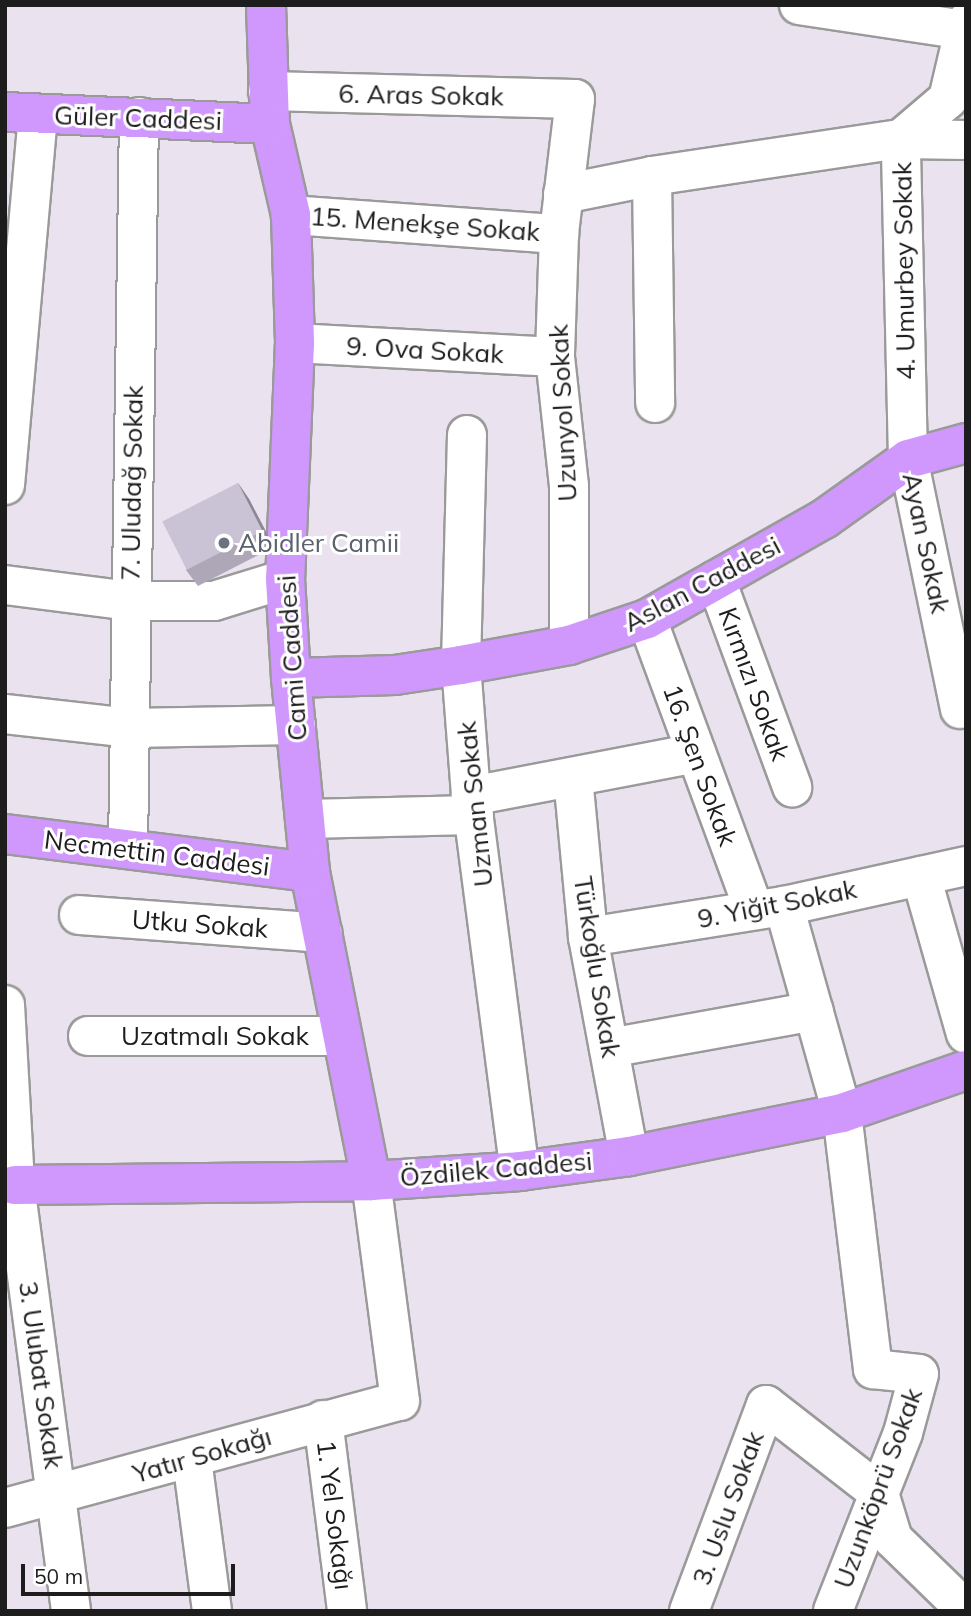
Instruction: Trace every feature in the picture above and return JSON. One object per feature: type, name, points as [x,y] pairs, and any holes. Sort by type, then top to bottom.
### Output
[{"type":"main road","name":"Cami Caddesi","points":[[266,5],[269,107],[291,215],[295,343],[285,579],[296,725],[310,872],[371,1181]]},
{"type":"main road","name":"Güler Caddesi","points":[[22,113],[139,117],[269,107]]},
{"type":"main road","name":"Aslan Caddesi","points":[[292,678],[395,675],[461,665],[569,645],[647,619],[824,519],[908,459],[966,443]]},
{"type":"main road","name":"Necmettin Caddesi","points":[[5,834],[310,872]]},
{"type":"main road","name":"Özdilek Caddesi","points":[[15,1185],[371,1181],[520,1171],[629,1156],[842,1113],[966,1070]]},
{"type":"street","points":[[799,5],[965,26]]},
{"type":"street","name":"4. Umurbey Sokak","points":[[908,459],[901,139],[948,99],[965,26]]},
{"type":"street","name":"6. Aras Sokak","points":[[269,107],[575,99]]},
{"type":"street","name":"Uzunyol Sokak","points":[[569,645],[569,486],[555,357],[559,234],[575,99]]},
{"type":"street","points":[[5,485],[22,113]]},
{"type":"street","name":"7. Uludağ Sokak","points":[[128,849],[139,117]]},
{"type":"street","points":[[563,194],[652,176],[901,139],[966,140]]},
{"type":"street","points":[[652,176],[655,403]]},
{"type":"street","name":"15. Menekşe Sokak","points":[[291,215],[559,234]]},
{"type":"street","name":"9. Ova Sokak","points":[[295,343],[555,357]]},
{"type":"street","name":"Uzman Sokak","points":[[467,435],[461,665],[473,806],[520,1171]]},
{"type":"street","name":"Ayan Sokak","points":[[908,459],[960,709]]},
{"type":"street","points":[[5,585],[130,601],[214,601],[285,579]]},
{"type":"street","name":"Kırmızı Sokak","points":[[716,580],[792,787]]},
{"type":"street","name":"16. Şen Sokak","points":[[647,619],[696,753],[814,1011],[842,1113]]},
{"type":"street","points":[[5,714],[129,728],[296,725]]},
{"type":"street","points":[[305,819],[473,806],[573,777],[696,753]]},
{"type":"street","name":"Türkoğlu Sokak","points":[[573,777],[588,937],[629,1156]]},
{"type":"street","name":"9. Yiğit Sokak","points":[[588,937],[769,908],[966,866]]},
{"type":"street","points":[[921,876],[966,1034]]},
{"type":"street","name":"Utku Sokak","points":[[79,915],[322,933]]},
{"type":"street","name":"3. Ulubat Sokak","points":[[5,1005],[15,1185],[71,1611]]},
{"type":"street","points":[[609,1048],[814,1011]]},
{"type":"street","name":"Uzatmalı Sokak","points":[[88,1036],[342,1036]]},
{"type":"street","name":"Uzunköprü Sokak","points":[[833,1611],[903,1433],[919,1374],[873,1369],[842,1113]]},
{"type":"street","name":"Yatır Sokağı","points":[[5,1508],[400,1401],[371,1181]]},
{"type":"street","name":"3. Uslu Sokak","points":[[690,1611],[766,1405],[879,1493]]},
{"type":"street","name":"1. Yel Sokağı","points":[[323,1420],[347,1611]]},
{"type":"street","points":[[192,1459],[212,1611]]},
{"type":"street","points":[[879,1493],[893,1539],[964,1608]]},
{"type":"building","name":"Abidler Camii","points":[[238,483],[263,531],[187,570],[162,522]]},
{"type":"place","name":"Abidler Camii","points":[[224,543]]}]
